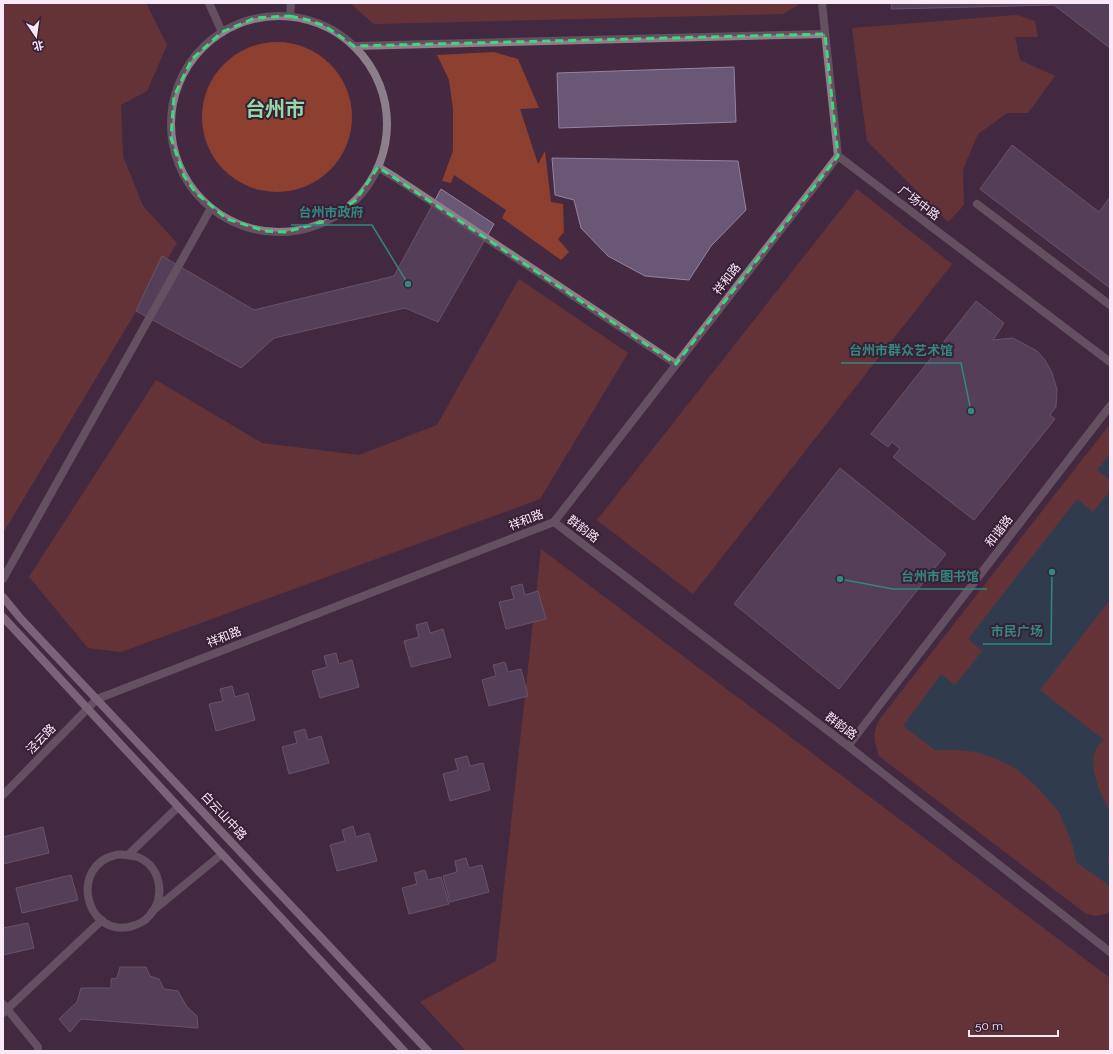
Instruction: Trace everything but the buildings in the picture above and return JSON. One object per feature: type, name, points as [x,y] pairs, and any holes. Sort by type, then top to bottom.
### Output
[{"type":"main road","name":"白云山中路","points":[[3,596],[22,619],[428,1051]]},
{"type":"main road","points":[[3,617],[404,1051]]},
{"type":"street","points":[[209,3],[222,32]]},
{"type":"street","points":[[290,16],[291,3]]},
{"type":"street","points":[[822,3],[838,156]]},
{"type":"street","points":[[290,16],[325,26],[354,46],[367,60],[376,76],[383,94],[386,106],[387,131],[384,150],[378,168],[368,185],[340,213],[323,222],[304,229],[284,232],[265,231],[245,226],[227,219],[211,208],[196,194],[181,170],[176,158],[171,138],[171,117],[174,96],[181,77],[192,59],[201,49],[222,32],[238,24],[255,18],[290,16]]},
{"type":"street","points":[[354,46],[825,34]]},
{"type":"street","name":"广场中路","points":[[838,156],[1110,362]]},
{"type":"street","name":"祥和路","points":[[97,699],[554,522],[838,156]]},
{"type":"street","points":[[378,168],[396,178],[676,364]]},
{"type":"street","points":[[977,204],[1110,305]]},
{"type":"street","points":[[3,579],[211,208]]},
{"type":"street","name":"和谐路","points":[[848,746],[1110,406]]},
{"type":"street","name":"群韵路","points":[[554,522],[848,746],[1108,947]]},
{"type":"street","name":"泾云路","points":[[3,795],[97,699]]},
{"type":"street","points":[[128,855],[178,807]]},
{"type":"street","points":[[155,910],[159,899],[160,887],[156,875],[150,865],[140,858],[128,855],[116,855],[105,860],[96,867],[89,877],[87,889],[88,901],[93,912],[112,926],[124,928],[136,925],[147,919],[155,910],[222,854]]},
{"type":"street","points":[[38,1051],[38,1047],[5,1008],[102,920]]},
{"type":"highlighted area","points":[[290,16],[308,20],[325,26],[354,46],[825,34],[838,156],[676,364],[378,167],[356,200],[323,222],[285,232],[265,231],[227,219],[196,193],[184,176],[171,138],[174,96],[192,59],[222,32],[255,18]]},
{"type":"shaded area","points":[[3,3],[146,3],[167,45],[147,91],[121,105],[123,156],[143,206],[177,243],[3,533]]},
{"type":"shaded area","points":[[350,3],[798,3],[798,5],[783,14],[374,24]]},
{"type":"shaded area","points":[[1017,15],[1035,21],[1038,37],[1015,37],[1020,60],[1055,76],[1028,113],[1007,113],[978,134],[963,169],[964,205],[948,222],[867,141],[852,28]]},
{"type":"shaded area","points":[[277,42],[306,48],[330,64],[346,88],[352,117],[346,146],[330,170],[306,186],[277,192],[248,186],[224,170],[208,146],[202,117],[208,88],[224,64],[248,48]]},
{"type":"shaded area","points":[[494,52],[518,59],[539,108],[520,109],[538,164],[545,151],[551,202],[563,204],[564,232],[558,239],[569,252],[561,260],[502,218],[506,210],[454,175],[451,183],[442,181],[453,151],[453,109],[449,80],[437,55]]},
{"type":"shaded area","points":[[857,189],[952,264],[693,594],[597,520]]},
{"type":"shaded area","points":[[519,279],[628,353],[540,499],[121,652],[88,648],[29,577],[156,380],[262,443],[359,455],[437,425]]},
{"type":"shaded area","points":[[1110,424],[1110,913],[1095,916],[1085,913],[879,756],[875,742],[875,734],[879,720]]},
{"type":"shaded area","points":[[1110,454],[1110,480],[1097,470]]},
{"type":"shaded area","points":[[1110,491],[1110,600],[1040,690],[1104,740],[1098,745],[1095,752],[1094,766],[1101,794],[1108,806],[1110,814],[1111,838],[1107,862],[1110,866],[1110,886],[1076,862],[1073,846],[1059,812],[1038,788],[1015,768],[976,752],[935,750],[903,726],[941,674],[955,685],[982,651],[968,639],[1077,499],[1093,512]]},
{"type":"shaded area","points":[[541,549],[1110,978],[1110,1051],[466,1051],[420,1002],[496,961]]},
{"type":"place","name":"台州市政府","points":[[408,284]]},
{"type":"place","name":"台州市群众艺术馆","points":[[971,411]]},
{"type":"place","name":"市民广场","points":[[1052,572]]},
{"type":"place","name":"台州市图书馆","points":[[840,579]]},
{"type":"district","name":"台州市","points":[[275,109]]}]
